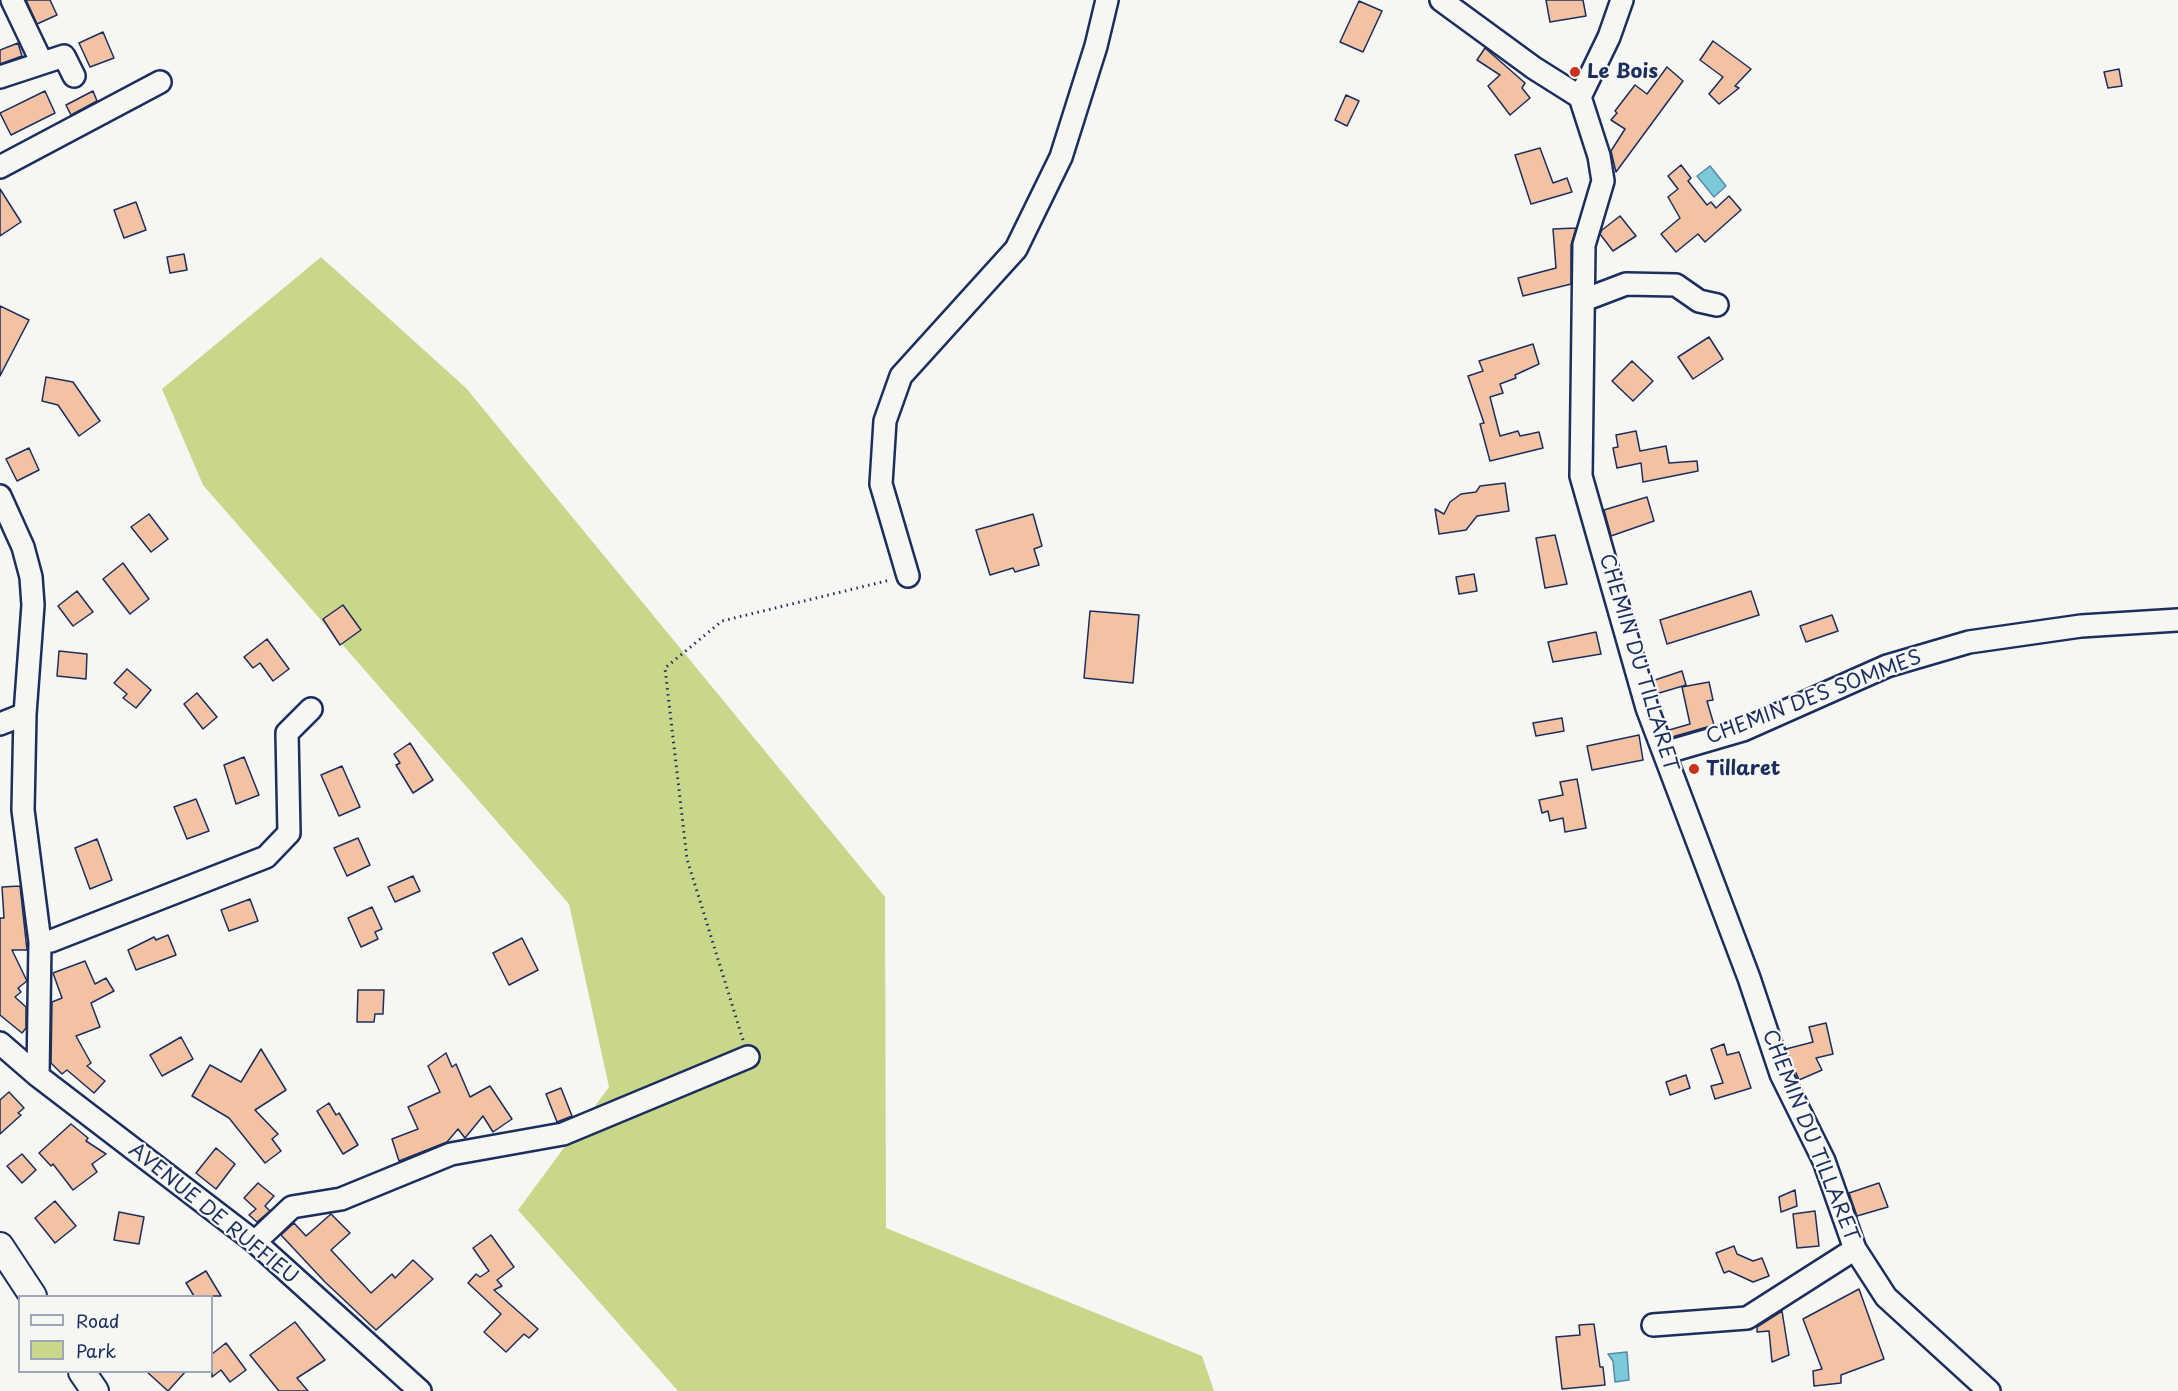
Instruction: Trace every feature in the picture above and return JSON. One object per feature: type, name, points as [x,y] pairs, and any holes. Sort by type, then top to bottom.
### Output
[{"type":"main road","points":[[0,1246],[32,1295]]},
{"type":"main road","points":[[83,1373],[95,1391]]},
{"type":"street","points":[[12,0],[42,63]]},
{"type":"street","points":[[908,576],[881,484],[885,421],[901,376],[1016,249],[1061,157],[1096,46],[1107,0]]},
{"type":"street","points":[[1441,0],[1525,62],[1580,97],[1609,38],[1622,0]]},
{"type":"street","points":[[0,77],[64,56],[74,76]]},
{"type":"street","points":[[0,167],[160,82]]},
{"type":"street","name":"CHEMIN DU TILLARET","points":[[1580,97],[1599,156],[1603,181],[1584,245],[1581,476],[1647,708],[1749,978],[1781,1074],[1824,1161],[1855,1249],[1886,1297],[1989,1391]]},
{"type":"street","points":[[1584,300],[1626,284],[1676,285],[1699,301],[1718,305]]},
{"type":"street","points":[[0,496],[23,547],[31,577],[33,605],[25,714],[22,810],[40,942],[38,1076]]},
{"type":"street","name":"CHEMIN DES SOMMES","points":[[1664,753],[1743,730],[1887,666],[1969,642],[2081,626],[2178,620]]},
{"type":"street","points":[[40,942],[51,941],[266,857],[289,833],[287,733],[310,709]]},
{"type":"street","points":[[0,724],[25,714]]},
{"type":"street","name":"AVENUE DE RUFFIEU","points":[[0,1043],[38,1076],[255,1242],[420,1391]]},
{"type":"street","points":[[255,1242],[292,1208],[341,1199],[451,1154],[563,1134],[748,1057]]},
{"type":"street","points":[[1653,1325],[1747,1318],[1855,1249]]},
{"type":"path","points":[[748,1057],[687,859],[665,668],[722,621],[908,576]]},
{"type":"green space","points":[[321,257],[466,388],[885,897],[886,1228],[1202,1356],[1214,1391],[678,1391],[518,1210],[609,1087],[569,904],[203,485],[162,389]]},
{"type":"water","points":[[1710,166],[1726,186],[1714,197],[1697,176]]},
{"type":"water","points":[[1627,1352],[1629,1380],[1615,1382],[1613,1361],[1608,1354]]},
{"type":"building","points":[[26,0],[50,0],[57,15],[37,24]]},
{"type":"building","points":[[1546,0],[1583,0],[1586,16],[1550,22]]},
{"type":"building","points":[[1359,1],[1382,11],[1363,52],[1340,42]]},
{"type":"building","points":[[103,32],[114,58],[90,67],[79,43]]},
{"type":"building","points":[[1713,41],[1751,69],[1735,86],[1739,88],[1719,104],[1709,94],[1723,77],[1700,60]]},
{"type":"building","points":[[18,43],[22,56],[0,64],[0,50]]},
{"type":"building","points":[[1485,48],[1525,83],[1522,88],[1530,98],[1510,115],[1488,86],[1500,75],[1477,60]]},
{"type":"building","points":[[1667,67],[1683,81],[1616,172],[1611,151],[1625,129],[1611,120],[1617,113],[1615,111],[1635,85],[1647,94]]},
{"type":"building","points":[[2119,69],[2122,86],[2108,88],[2104,72]]},
{"type":"building","points":[[45,91],[55,113],[11,135],[0,113]]},
{"type":"building","points":[[93,91],[97,101],[71,115],[66,105]]},
{"type":"building","points":[[1346,95],[1359,101],[1347,126],[1335,120]]},
{"type":"building","points":[[1540,148],[1553,183],[1567,178],[1572,192],[1531,204],[1515,155]]},
{"type":"building","points":[[1681,165],[1691,178],[1688,181],[1707,205],[1711,202],[1716,208],[1729,196],[1741,210],[1705,242],[1698,234],[1676,252],[1661,234],[1680,218],[1668,197],[1678,189],[1668,176]]},
{"type":"building","points":[[0,189],[21,222],[0,236]]},
{"type":"building","points":[[136,202],[146,230],[124,238],[114,210]]},
{"type":"building","points":[[1620,216],[1636,236],[1613,251],[1600,234]]},
{"type":"building","points":[[1576,228],[1571,245],[1571,284],[1523,296],[1518,278],[1556,268],[1553,229]]},
{"type":"building","points":[[184,254],[187,270],[170,273],[167,257]]},
{"type":"building","points":[[0,306],[29,320],[0,376]]},
{"type":"building","points":[[1709,337],[1723,359],[1693,379],[1678,357]]},
{"type":"building","points":[[1533,344],[1539,364],[1515,375],[1516,378],[1500,384],[1503,393],[1490,397],[1500,436],[1518,431],[1520,436],[1539,432],[1543,448],[1490,461],[1480,424],[1484,423],[1468,376],[1483,371],[1479,361]]},
{"type":"building","points":[[1632,361],[1653,381],[1633,401],[1612,381]]},
{"type":"building","points":[[46,377],[73,382],[100,421],[79,436],[58,405],[42,401]]},
{"type":"building","points":[[1636,431],[1640,451],[1666,446],[1669,463],[1697,461],[1698,471],[1643,482],[1641,463],[1617,468],[1613,448],[1618,447],[1616,435]]},
{"type":"building","points":[[29,448],[39,470],[17,481],[6,459]]},
{"type":"building","points":[[1505,483],[1509,511],[1477,516],[1466,530],[1439,534],[1435,509],[1444,514],[1450,502],[1461,494],[1476,492],[1480,486]]},
{"type":"building","points":[[1647,497],[1654,521],[1611,536],[1604,510]]},
{"type":"building","points":[[149,514],[168,539],[151,552],[131,527]]},
{"type":"building","points":[[1033,514],[1042,546],[1034,549],[1039,565],[1015,572],[1013,568],[990,575],[976,530]]},
{"type":"building","points":[[1555,535],[1567,584],[1545,588],[1536,538]]},
{"type":"building","points":[[123,563],[149,599],[130,614],[103,579]]},
{"type":"building","points":[[1474,574],[1477,591],[1459,594],[1456,577]]},
{"type":"building","points":[[77,591],[93,612],[73,626],[58,606]]},
{"type":"building","points":[[1751,591],[1759,615],[1667,644],[1660,620]]},
{"type":"building","points":[[343,605],[361,630],[340,645],[323,619]]},
{"type":"building","points":[[1090,611],[1139,615],[1133,683],[1084,678]]},
{"type":"building","points":[[1832,615],[1838,631],[1806,642],[1800,626]]},
{"type":"building","points":[[1596,632],[1601,654],[1553,662],[1548,642]]},
{"type":"building","points":[[267,639],[289,669],[273,681],[260,663],[253,668],[244,657]]},
{"type":"building","points":[[59,651],[87,654],[86,679],[57,676]]},
{"type":"building","points":[[127,669],[151,690],[136,708],[123,698],[127,694],[114,683]]},
{"type":"building","points":[[1682,671],[1686,685],[1656,694],[1652,681]]},
{"type":"building","points":[[1709,682],[1713,700],[1707,701],[1714,725],[1672,737],[1669,730],[1690,724],[1682,687]]},
{"type":"building","points":[[197,693],[217,717],[203,729],[184,704]]},
{"type":"building","points":[[1562,718],[1564,731],[1536,736],[1533,723]]},
{"type":"building","points":[[1639,735],[1643,760],[1592,770],[1587,746]]},
{"type":"building","points":[[410,743],[433,780],[413,793],[396,765],[400,763],[394,754]]},
{"type":"building","points":[[244,757],[259,795],[236,804],[224,765]]},
{"type":"building","points":[[342,766],[360,807],[339,816],[321,775]]},
{"type":"building","points":[[1577,779],[1586,828],[1565,832],[1563,818],[1550,821],[1548,811],[1542,813],[1539,800],[1563,795],[1560,782]]},
{"type":"building","points":[[196,799],[209,831],[187,839],[174,807]]},
{"type":"building","points":[[358,838],[370,865],[347,876],[334,848]]},
{"type":"building","points":[[97,839],[112,880],[90,889],[75,848]]},
{"type":"building","points":[[413,876],[420,891],[395,902],[388,887]]},
{"type":"building","points":[[20,886],[27,950],[12,950],[27,981],[18,988],[21,992],[15,997],[26,1007],[26,1028],[22,1033],[0,1015],[0,918],[4,918],[2,887]]},
{"type":"building","points":[[250,899],[258,921],[229,931],[221,910]]},
{"type":"building","points":[[372,907],[382,929],[375,932],[378,939],[361,947],[348,918]]},
{"type":"building","points":[[168,935],[176,955],[136,970],[128,950],[154,937],[156,940]]},
{"type":"building","points":[[522,938],[538,970],[509,985],[493,953]]},
{"type":"building","points":[[85,961],[95,984],[106,978],[114,991],[91,1003],[100,1027],[76,1036],[91,1063],[87,1066],[105,1081],[94,1093],[67,1070],[62,1074],[51,1063],[52,1002],[62,998],[53,973]]},
{"type":"building","points":[[358,990],[384,990],[383,1014],[375,1014],[374,1022],[357,1022]]},
{"type":"building","points":[[1826,1023],[1833,1054],[1816,1058],[1822,1070],[1799,1080],[1786,1049],[1813,1042],[1809,1027]]},
{"type":"building","points":[[181,1037],[193,1059],[162,1076],[150,1055]]},
{"type":"building","points":[[1724,1044],[1727,1055],[1739,1052],[1751,1088],[1715,1099],[1711,1086],[1723,1083],[1711,1049]]},
{"type":"building","points":[[261,1049],[286,1090],[255,1110],[278,1134],[272,1139],[281,1151],[265,1163],[229,1118],[192,1096],[210,1065],[241,1082]]},
{"type":"building","points":[[446,1053],[452,1067],[456,1064],[470,1097],[490,1086],[512,1119],[493,1132],[483,1116],[465,1138],[458,1129],[447,1142],[399,1161],[392,1139],[418,1129],[408,1107],[440,1092],[428,1066]]},
{"type":"building","points":[[1686,1075],[1690,1088],[1670,1095],[1666,1082]]},
{"type":"building","points":[[561,1088],[572,1116],[557,1122],[546,1094]]},
{"type":"building","points":[[9,1092],[24,1108],[18,1113],[21,1115],[0,1134],[0,1100]]},
{"type":"building","points":[[329,1103],[336,1115],[339,1113],[358,1145],[343,1154],[317,1111]]},
{"type":"building","points":[[71,1124],[88,1138],[86,1141],[106,1154],[92,1164],[97,1172],[73,1190],[53,1164],[51,1166],[39,1153]]},
{"type":"building","points":[[216,1148],[235,1164],[216,1189],[196,1173]]},
{"type":"building","points":[[22,1154],[36,1170],[22,1183],[7,1166]]},
{"type":"building","points":[[258,1183],[274,1196],[265,1206],[270,1211],[257,1222],[249,1215],[256,1209],[244,1198]]},
{"type":"building","points":[[1879,1183],[1888,1207],[1857,1216],[1849,1193]]},
{"type":"building","points":[[1795,1190],[1797,1206],[1781,1212],[1779,1197]]},
{"type":"building","points":[[55,1201],[76,1226],[55,1243],[35,1218]]},
{"type":"building","points":[[1815,1211],[1819,1246],[1797,1248],[1793,1214]]},
{"type":"building","points":[[119,1212],[144,1217],[139,1244],[114,1240]]},
{"type":"building","points":[[331,1214],[350,1233],[331,1250],[371,1293],[392,1274],[395,1278],[413,1260],[433,1279],[376,1330],[325,1282],[281,1235],[294,1223],[306,1236]]},
{"type":"building","points":[[491,1235],[514,1267],[497,1280],[502,1286],[494,1290],[538,1329],[529,1338],[524,1334],[506,1352],[484,1332],[501,1314],[468,1283],[476,1274],[480,1277],[489,1271],[473,1248]]},
{"type":"building","points":[[1734,1246],[1737,1254],[1753,1261],[1762,1258],[1769,1276],[1753,1282],[1729,1271],[1724,1273],[1716,1253]]},
{"type":"building","points":[[206,1271],[221,1296],[193,1295],[186,1283]]},
{"type":"building","points":[[1859,1289],[1884,1359],[1841,1375],[1841,1383],[1814,1386],[1813,1371],[1822,1369],[1803,1319]]},
{"type":"building","points":[[1782,1311],[1789,1355],[1772,1362],[1769,1331],[1757,1332],[1757,1327]]},
{"type":"building","points":[[295,1322],[325,1360],[297,1378],[308,1391],[279,1391],[250,1355]]},
{"type":"building","points":[[1594,1324],[1605,1385],[1562,1389],[1556,1337],[1580,1335],[1579,1325]]},
{"type":"building","points":[[226,1343],[246,1370],[230,1382],[221,1370],[212,1377],[213,1353]]},
{"type":"building","points":[[148,1373],[184,1373],[168,1391]]},
{"type":"place","name":"Le Bois","points":[[1575,72]]},
{"type":"place","name":"Tillaret","points":[[1694,769]]}]
